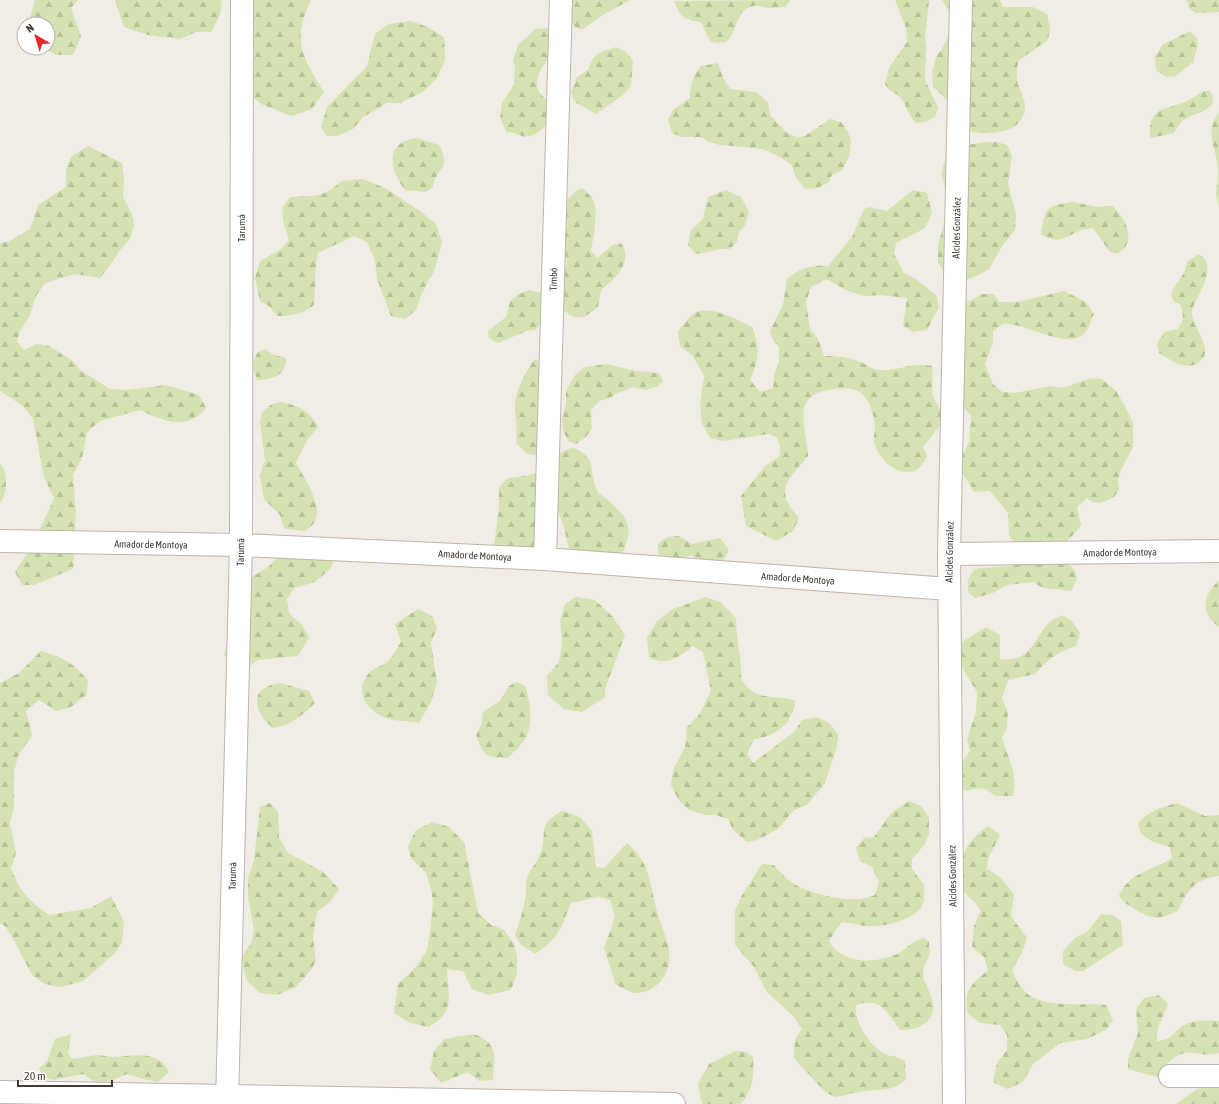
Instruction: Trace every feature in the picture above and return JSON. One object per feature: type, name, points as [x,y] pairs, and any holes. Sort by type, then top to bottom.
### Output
[{"type":"street","name":"Tarumá","points":[[227,1100],[241,545],[242,0]]},
{"type":"street","name":"Timbó","points":[[545,559],[561,0]]},
{"type":"street","name":"Alcides González","points":[[954,1104],[949,554],[961,0]]},
{"type":"street","name":"Amador de Montoya","points":[[0,541],[241,545],[545,559],[949,589]]},
{"type":"street","name":"Amador de Montoya","points":[[949,554],[1219,551]]},
{"type":"street","points":[[1170,1076],[1219,1076]]},
{"type":"street","points":[[0,1092],[227,1100],[674,1104]]},
{"type":"green space","points":[[35,0],[78,0],[71,8],[81,36],[73,55],[56,55],[56,16],[30,16]]},
{"type":"green space","points":[[115,0],[221,0],[222,4],[219,16],[211,32],[196,32],[180,39],[148,35],[124,27]]},
{"type":"green space","points":[[242,0],[311,0],[305,14],[302,27],[302,48],[310,68],[324,92],[312,109],[291,116],[261,104],[248,92]]},
{"type":"green space","points":[[565,0],[630,0],[601,16],[583,29],[576,28],[566,16]]},
{"type":"green space","points":[[791,0],[785,7],[770,8],[754,6],[746,9],[740,15],[731,36],[727,41],[720,43],[710,41],[701,22],[683,17],[674,1]]},
{"type":"green space","points":[[895,0],[929,0],[925,39],[925,80],[938,108],[935,117],[925,122],[916,123],[911,117],[901,98],[890,90],[885,84],[889,68],[907,42],[906,28]]},
{"type":"green space","points":[[942,0],[1000,0],[1003,7],[1033,7],[1047,14],[1050,29],[1048,40],[1018,61],[1017,79],[1025,106],[1023,116],[1018,123],[1011,128],[992,133],[964,131],[947,101],[933,87],[932,72],[936,58],[947,39],[949,30],[950,13]]},
{"type":"green space","points":[[1187,0],[1219,0],[1219,12],[1196,13],[1189,8]]},
{"type":"green space","points":[[411,21],[428,27],[444,37],[445,60],[437,78],[423,92],[400,103],[387,103],[363,117],[353,129],[337,136],[327,136],[321,127],[327,107],[367,66],[375,34],[389,24]]},
{"type":"green space","points":[[549,28],[553,37],[553,50],[542,68],[537,86],[548,103],[551,119],[538,132],[531,136],[522,136],[509,132],[507,133],[500,118],[502,103],[514,85],[515,68],[513,60],[518,45],[535,29]]},
{"type":"green space","points":[[1190,31],[1197,38],[1198,45],[1193,62],[1176,76],[1166,77],[1156,70],[1155,57],[1162,45]]},
{"type":"green space","points":[[616,47],[625,51],[633,60],[631,86],[623,95],[596,114],[575,102],[571,92],[577,77],[588,70],[592,60],[598,54]]},
{"type":"green space","points":[[718,63],[723,78],[730,89],[756,92],[768,102],[770,115],[787,133],[797,137],[805,136],[830,119],[841,122],[848,132],[851,141],[849,157],[842,170],[832,175],[829,182],[818,188],[805,189],[796,177],[791,164],[763,149],[720,145],[709,142],[701,137],[682,137],[672,133],[668,119],[674,109],[690,98],[692,81],[698,70],[701,66]]},
{"type":"green space","points":[[1204,91],[1210,91],[1213,98],[1212,105],[1182,121],[1174,133],[1150,138],[1150,127],[1155,114],[1165,108],[1187,101]]},
{"type":"green space","points":[[1219,111],[1219,206],[1216,193],[1218,168],[1212,140],[1212,126]]},
{"type":"green space","points":[[416,138],[439,145],[443,153],[444,164],[437,175],[433,187],[426,192],[405,190],[398,179],[393,165],[394,152],[397,147],[404,141]]},
{"type":"green space","points":[[997,142],[1007,145],[1012,156],[1008,183],[1016,215],[1015,230],[1004,243],[989,269],[961,282],[948,276],[938,263],[938,245],[946,216],[947,199],[942,174],[944,162],[966,145]]},
{"type":"green space","points":[[88,146],[122,163],[124,180],[123,197],[132,214],[134,225],[130,239],[120,250],[100,278],[75,274],[45,283],[36,296],[30,315],[20,331],[17,341],[24,350],[37,344],[49,346],[73,361],[80,370],[110,389],[128,390],[166,385],[199,395],[206,408],[191,420],[183,422],[174,422],[157,418],[140,410],[100,421],[87,432],[82,458],[73,475],[76,512],[73,569],[34,585],[22,585],[15,572],[35,541],[54,498],[44,477],[33,419],[23,406],[0,391],[0,243],[8,242],[30,229],[38,205],[66,187],[66,170],[71,157]]},
{"type":"green space","points":[[363,179],[385,188],[420,211],[436,224],[442,242],[435,269],[421,295],[416,310],[405,319],[391,316],[377,279],[375,260],[367,242],[354,236],[318,253],[314,305],[297,314],[277,316],[269,306],[260,301],[255,278],[260,261],[280,250],[289,240],[284,225],[282,208],[290,197],[318,195],[329,191],[341,181]]},
{"type":"green space","points":[[582,188],[593,200],[596,211],[591,251],[597,258],[613,245],[621,243],[625,257],[621,270],[612,281],[601,290],[598,307],[591,313],[579,318],[569,315],[556,297],[567,263],[563,241],[567,225],[564,217],[564,207],[567,200],[576,191]]},
{"type":"green space","points":[[726,190],[741,197],[749,212],[745,226],[739,232],[737,242],[730,249],[721,249],[696,254],[688,245],[691,230],[703,219],[708,197]]},
{"type":"green space","points":[[913,190],[927,193],[932,213],[925,228],[896,243],[894,254],[904,273],[916,279],[936,295],[939,307],[927,330],[912,332],[903,325],[907,298],[880,295],[865,296],[848,291],[826,279],[811,287],[806,302],[810,329],[818,339],[824,356],[850,359],[879,370],[890,370],[919,365],[932,366],[932,390],[935,400],[943,413],[942,423],[923,447],[927,456],[921,466],[916,470],[909,472],[900,471],[885,462],[878,452],[874,440],[875,427],[872,410],[869,403],[861,393],[847,388],[821,391],[812,396],[806,403],[804,412],[808,456],[794,472],[786,486],[785,492],[791,508],[799,518],[793,531],[776,541],[746,526],[741,496],[765,466],[780,456],[780,445],[776,437],[769,434],[723,441],[710,438],[702,424],[700,406],[704,376],[693,356],[680,346],[678,331],[693,314],[699,311],[707,310],[715,311],[739,320],[752,327],[755,333],[757,360],[750,380],[760,392],[773,388],[774,375],[779,361],[779,347],[773,340],[770,331],[783,305],[787,279],[796,272],[806,268],[828,266],[852,237],[864,209],[869,207],[887,211]]},
{"type":"green space","points":[[1074,202],[1098,207],[1113,206],[1118,211],[1128,230],[1127,242],[1119,253],[1110,252],[1093,228],[1081,230],[1067,237],[1055,240],[1041,234],[1044,218],[1049,209],[1058,204]]},
{"type":"green space","points":[[1198,254],[1204,259],[1207,265],[1207,271],[1206,279],[1193,307],[1192,314],[1204,344],[1205,351],[1204,357],[1198,363],[1188,366],[1178,364],[1159,353],[1157,344],[1164,332],[1178,329],[1183,314],[1180,304],[1174,302],[1171,295],[1184,272],[1187,262]]},
{"type":"green space","points":[[529,290],[541,293],[550,308],[550,316],[535,330],[527,331],[498,343],[489,338],[488,331],[506,317],[510,302],[517,295]]},
{"type":"green space","points":[[1064,291],[1086,302],[1094,314],[1086,331],[1079,337],[1070,339],[1046,335],[1011,324],[1003,324],[993,331],[993,342],[985,364],[993,384],[1002,392],[1015,393],[1051,386],[1061,388],[1092,378],[1102,379],[1117,392],[1133,422],[1133,447],[1121,470],[1118,480],[1119,489],[1114,497],[1101,503],[1092,502],[1087,498],[1077,507],[1081,525],[1068,540],[1054,547],[1018,548],[1009,535],[1008,513],[990,491],[974,492],[961,470],[963,454],[969,442],[971,416],[961,404],[964,304],[982,294],[994,294],[999,302],[1018,302]]},
{"type":"green space","points":[[265,349],[274,355],[286,358],[284,369],[273,378],[257,380],[252,366],[257,353]]},
{"type":"green space","points":[[535,359],[552,371],[544,450],[535,455],[528,454],[516,443],[517,433],[515,405],[517,393],[522,381]]},
{"type":"green space","points":[[606,364],[636,371],[659,373],[663,381],[658,386],[645,390],[633,387],[610,398],[599,401],[591,410],[592,428],[586,437],[576,444],[568,441],[563,430],[562,419],[566,404],[566,391],[575,375],[585,367]]},
{"type":"green space","points":[[281,402],[293,405],[303,410],[312,417],[318,427],[308,439],[296,462],[312,492],[317,509],[317,516],[314,523],[305,531],[285,529],[280,515],[264,499],[260,475],[265,460],[260,422],[262,412],[272,404]]},
{"type":"green space","points":[[574,448],[582,452],[589,460],[597,490],[620,512],[627,523],[629,529],[628,536],[622,554],[578,562],[569,549],[558,511],[550,512],[537,548],[502,559],[494,546],[499,509],[499,487],[508,478],[525,476],[541,470],[546,467],[559,453]]},
{"type":"green space","points":[[0,464],[5,472],[6,483],[4,495],[0,503]]},
{"type":"green space","points":[[679,536],[692,544],[720,538],[729,550],[723,560],[701,561],[691,555],[680,560],[668,561],[658,554],[658,544],[667,537]]},
{"type":"green space","points":[[293,541],[334,560],[330,569],[315,582],[294,588],[287,599],[289,613],[302,625],[309,637],[298,656],[257,660],[250,666],[224,656],[239,590],[252,577],[268,567]]},
{"type":"green space","points":[[1022,561],[1066,562],[1074,569],[1077,579],[1071,591],[1043,588],[1033,582],[1007,585],[993,593],[975,598],[968,592],[968,580],[974,569],[1009,566]]},
{"type":"green space","points":[[1219,580],[1219,627],[1209,616],[1206,610],[1206,604],[1209,592]]},
{"type":"green space","points":[[576,597],[595,600],[612,616],[625,635],[605,689],[605,697],[582,712],[564,709],[548,695],[547,676],[559,662],[562,643],[560,621],[565,604]]},
{"type":"green space","points":[[706,597],[720,602],[736,618],[741,664],[741,679],[745,684],[752,691],[762,696],[784,698],[795,701],[791,716],[782,728],[762,738],[754,739],[747,754],[753,763],[794,732],[802,720],[817,717],[829,723],[838,734],[837,746],[825,783],[807,805],[794,810],[778,829],[757,840],[747,842],[733,830],[728,819],[689,810],[678,799],[671,785],[673,770],[685,747],[687,727],[699,715],[711,691],[703,652],[693,646],[672,660],[662,661],[649,658],[647,638],[657,621],[673,609]]},
{"type":"green space","points":[[418,609],[432,616],[437,628],[431,643],[437,682],[431,702],[419,723],[392,720],[382,716],[369,707],[365,701],[362,688],[364,680],[369,673],[389,660],[401,642],[395,624]]},
{"type":"green space","points":[[1062,615],[1072,621],[1080,633],[1076,646],[1053,657],[1035,674],[1008,680],[1002,698],[1008,712],[1007,727],[1002,738],[1013,773],[1013,796],[995,796],[988,790],[982,788],[966,791],[956,781],[959,766],[970,751],[967,739],[976,712],[977,692],[958,661],[960,643],[986,627],[1000,635],[1000,659],[1019,657],[1031,648],[1045,627],[1051,621]]},
{"type":"green space","points":[[41,651],[56,656],[73,665],[88,681],[86,695],[71,707],[57,711],[39,700],[26,711],[32,735],[18,756],[14,772],[14,807],[10,823],[16,853],[11,868],[18,884],[30,900],[49,915],[91,908],[111,896],[124,922],[122,943],[113,955],[83,981],[61,987],[45,984],[32,975],[6,927],[0,923],[0,683],[19,673]]},
{"type":"green space","points":[[516,682],[525,686],[528,698],[530,726],[528,733],[521,744],[508,758],[490,756],[483,751],[476,735],[481,725],[483,712],[500,701],[509,686]]},
{"type":"green space","points":[[280,683],[309,691],[315,703],[296,719],[285,725],[273,728],[261,715],[257,701],[258,695],[263,689],[270,685]]},
{"type":"green space","points":[[909,801],[921,806],[929,817],[929,834],[925,844],[912,859],[912,869],[924,885],[924,901],[920,909],[907,918],[891,924],[865,926],[841,922],[829,941],[834,949],[841,954],[849,958],[868,961],[895,955],[912,943],[924,938],[929,942],[929,952],[923,970],[923,976],[932,998],[933,1009],[928,1020],[924,1024],[912,1029],[900,1030],[887,1012],[878,1004],[865,1003],[856,1005],[857,1019],[873,1045],[885,1054],[905,1061],[906,1079],[900,1084],[889,1089],[866,1091],[835,1097],[825,1092],[794,1058],[795,1040],[802,1029],[794,1017],[766,991],[754,967],[735,945],[735,911],[741,897],[762,864],[774,865],[794,884],[812,892],[845,899],[866,898],[875,895],[879,882],[872,867],[860,861],[856,848],[864,838],[874,837],[891,813]]},
{"type":"green space","points":[[270,803],[278,812],[279,837],[288,853],[323,872],[339,889],[330,902],[317,912],[313,937],[316,961],[311,970],[296,987],[277,995],[260,993],[247,981],[241,958],[251,943],[254,930],[248,896],[248,878],[254,860],[260,807]]},
{"type":"green space","points":[[1177,803],[1205,816],[1219,815],[1219,876],[1204,880],[1193,887],[1185,897],[1178,911],[1165,916],[1150,917],[1127,904],[1119,895],[1129,881],[1172,858],[1170,847],[1153,842],[1141,834],[1138,824],[1151,813]]},
{"type":"green space","points":[[562,811],[580,817],[592,831],[596,867],[604,868],[627,843],[641,858],[648,874],[669,953],[669,962],[664,976],[653,988],[636,993],[616,985],[604,948],[615,917],[610,900],[598,897],[571,903],[554,938],[550,943],[535,954],[521,945],[515,935],[521,918],[526,895],[527,878],[540,854],[544,830],[548,821]]},
{"type":"green space","points":[[432,822],[449,827],[464,842],[478,913],[490,924],[504,930],[514,944],[517,956],[517,973],[511,990],[488,995],[472,989],[463,971],[447,969],[449,995],[447,1009],[437,1021],[428,1027],[410,1023],[394,1013],[398,984],[416,967],[427,950],[433,902],[431,889],[426,873],[411,858],[408,847],[415,831]]},
{"type":"green space","points":[[988,826],[1000,835],[988,859],[987,869],[1000,877],[1014,894],[1011,916],[1027,938],[1022,953],[1012,970],[1017,981],[1029,995],[1038,1000],[1061,1004],[1106,1005],[1113,1020],[1107,1029],[1087,1039],[1060,1043],[1032,1065],[1023,1082],[1007,1089],[993,1082],[997,1063],[1007,1050],[1007,1035],[1000,1025],[980,1023],[968,1014],[966,999],[972,985],[988,970],[984,957],[972,947],[974,926],[981,911],[974,901],[963,892],[961,871],[962,862],[967,847],[972,840]]},
{"type":"green space","points":[[1101,914],[1112,915],[1121,921],[1123,945],[1083,971],[1075,971],[1063,964],[1063,951],[1075,938],[1087,932]]},
{"type":"green space","points":[[1158,995],[1168,1003],[1159,1025],[1157,1041],[1170,1037],[1188,1023],[1211,1020],[1219,1021],[1219,1053],[1209,1055],[1188,1053],[1182,1054],[1172,1059],[1157,1077],[1128,1069],[1128,1059],[1138,1033],[1136,1009],[1144,998]]},
{"type":"green space","points":[[71,1034],[68,1053],[72,1059],[97,1055],[108,1057],[137,1055],[152,1057],[164,1065],[169,1072],[158,1082],[127,1074],[111,1081],[95,1082],[83,1074],[53,1080],[43,1077],[39,1068],[47,1061],[55,1039]]},
{"type":"green space","points":[[474,1034],[488,1042],[492,1047],[494,1052],[493,1080],[479,1081],[468,1072],[441,1083],[430,1069],[434,1051],[444,1039]]},
{"type":"green space","points":[[735,1051],[746,1052],[753,1057],[752,1082],[745,1099],[741,1104],[702,1104],[698,1084],[709,1064]]},
{"type":"green space","points":[[1219,1086],[1219,1104],[1176,1104],[1197,1089]]}]
